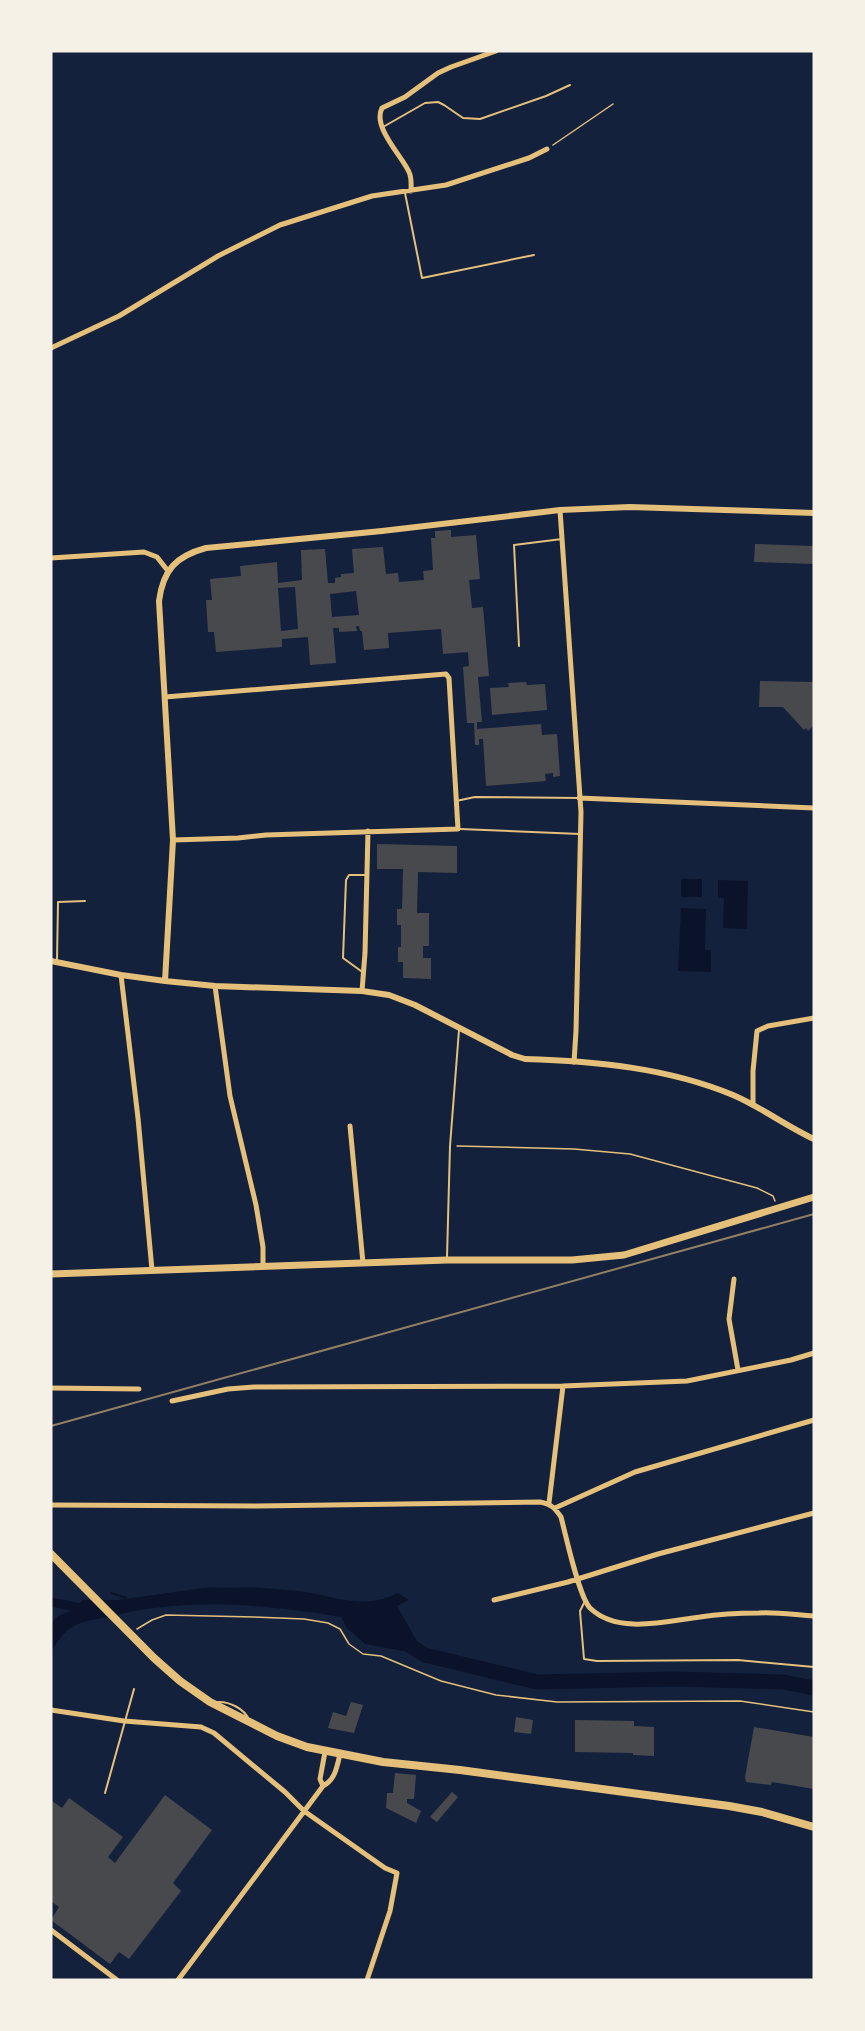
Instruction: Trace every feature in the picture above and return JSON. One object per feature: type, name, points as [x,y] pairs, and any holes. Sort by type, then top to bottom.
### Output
[{"type":"main road","points":[[51,1274],[447,1260],[572,1260],[624,1255],[814,1197]]},
{"type":"main road","points":[[51,1554],[166,1669],[210,1702],[277,1736],[326,1752],[383,1762],[729,1806],[762,1812],[814,1827]]},
{"type":"street","points":[[408,192],[411,174],[388,141],[380,112],[386,105],[405,97],[438,73],[496,51]]},
{"type":"street","points":[[51,348],[119,316],[218,256],[280,225],[372,196],[446,185],[529,158],[547,149]]},
{"type":"street","points":[[165,981],[173,840],[159,602],[163,581],[168,571],[183,556],[206,548],[560,510],[630,507],[814,513]]},
{"type":"street","points":[[560,510],[580,834],[574,1062]]},
{"type":"street","points":[[51,558],[144,552],[157,557],[168,571]]},
{"type":"street","points":[[165,696],[446,674],[449,678],[458,829],[173,840]]},
{"type":"street","points":[[579,798],[814,808]]},
{"type":"street","points":[[362,991],[368,831]]},
{"type":"street","points":[[54,962],[121,975],[215,986],[362,991],[389,995],[403,999],[518,1057],[651,1070],[704,1084],[753,1104],[814,1139]]},
{"type":"street","points":[[121,975],[138,1118],[152,1270]]},
{"type":"street","points":[[215,986],[230,1096],[264,1247],[263,1266]]},
{"type":"street","points":[[753,1104],[757,1030],[814,1018]]},
{"type":"street","points":[[350,1126],[363,1263]]},
{"type":"street","points":[[734,1279],[729,1319],[738,1370]]},
{"type":"street","points":[[171,1401],[228,1389],[254,1387],[563,1386],[687,1381],[791,1360],[814,1353]]},
{"type":"street","points":[[549,1503],[563,1386]]},
{"type":"street","points":[[51,1388],[139,1389]]},
{"type":"street","points":[[555,1508],[635,1472],[814,1420]]},
{"type":"street","points":[[51,1505],[257,1506],[549,1503],[561,1518],[581,1593],[589,1607],[599,1614],[621,1623],[640,1624],[760,1612],[814,1616]]},
{"type":"street","points":[[494,1600],[658,1554],[814,1514]]},
{"type":"street","points":[[51,1710],[124,1721],[201,1727],[214,1732],[304,1811],[385,1868],[397,1873],[390,1911],[367,1980]]},
{"type":"street","points":[[322,1786],[320,1779],[326,1752]]},
{"type":"street","points":[[178,1980],[322,1786],[329,1783],[337,1768],[340,1754]]},
{"type":"street","points":[[51,1930],[117,1980]]},
{"type":"lane","points":[[383,127],[425,104],[438,102],[463,118],[480,119],[546,96],[570,85]]},
{"type":"lane","points":[[408,192],[422,278],[534,255]]},
{"type":"lane","points":[[519,646],[514,545],[562,538]]},
{"type":"lane","points":[[456,801],[475,797],[579,798]]},
{"type":"lane","points":[[458,829],[580,834]]},
{"type":"lane","points":[[364,972],[343,958],[346,880],[349,875],[367,875]]},
{"type":"lane","points":[[54,962],[58,902],[85,902]]},
{"type":"lane","points":[[447,1260],[450,1146],[459,1028]]},
{"type":"lane","points":[[585,1600],[580,1611],[584,1659],[597,1661],[738,1660],[814,1667]]},
{"type":"lane","points":[[105,1793],[134,1689]]},
{"type":"path","points":[[547,149],[612,104]]},
{"type":"path","points":[[450,1146],[574,1149],[630,1154],[758,1188],[773,1196],[777,1208]]},
{"type":"path","points":[[136,1629],[166,1615],[304,1620],[340,1629],[354,1650],[363,1654],[381,1656],[441,1681],[496,1695],[566,1702],[740,1701],[814,1712]]},
{"type":"water","points":[[681,879],[702,879],[702,897],[681,897]]},
{"type":"water","points":[[718,880],[748,881],[747,929],[723,928],[724,898],[718,898]]},
{"type":"water","points":[[681,908],[706,909],[705,950],[711,950],[711,972],[678,971]]},
{"type":"water","points":[[211,1587],[290,1590],[351,1601],[374,1601],[397,1593],[409,1600],[397,1606],[425,1655],[365,1644],[347,1628],[341,1617],[283,1609],[224,1605],[166,1607],[85,1622],[66,1632],[51,1651],[53,1637],[51,1637],[51,1623],[58,1616],[75,1609],[83,1600],[117,1600]]},
{"type":"building","points":[[451,530],[451,537],[476,535],[480,579],[469,580],[472,608],[483,607],[489,676],[478,677],[482,722],[477,722],[477,729],[541,724],[542,735],[557,734],[560,776],[553,777],[553,773],[545,774],[546,781],[486,786],[483,739],[479,739],[479,745],[475,745],[474,723],[467,723],[463,667],[469,666],[468,652],[443,654],[441,629],[388,633],[389,648],[364,650],[362,631],[359,626],[356,626],[357,631],[339,632],[339,628],[333,628],[336,663],[310,665],[308,637],[282,639],[282,647],[216,652],[214,632],[208,632],[206,600],[212,600],[210,579],[241,576],[240,566],[277,562],[278,583],[302,580],[301,550],[325,549],[328,583],[335,583],[335,578],[341,577],[341,574],[354,573],[352,549],[383,547],[386,574],[398,573],[399,582],[424,580],[423,571],[433,570],[431,538],[435,538],[435,531]],"holes":[[[295,587],[298,629],[281,631],[278,588]],[[356,591],[359,615],[332,617],[330,594]]]},
{"type":"building","points":[[755,544],[814,546],[814,564],[754,562]]},
{"type":"building","points":[[760,681],[814,682],[814,725],[808,731],[806,728],[804,730],[783,707],[759,707]]},
{"type":"building","points":[[526,682],[527,685],[545,684],[547,710],[492,715],[490,688],[509,687],[508,683]]},
{"type":"building","points":[[377,844],[457,846],[457,873],[418,872],[417,913],[429,913],[429,946],[423,946],[423,958],[431,958],[431,979],[403,978],[403,962],[398,962],[401,925],[397,925],[397,909],[402,909],[403,869],[377,869]]},
{"type":"building","points":[[351,1702],[363,1705],[354,1733],[328,1728],[333,1712],[346,1716]]},
{"type":"building","points":[[516,1717],[533,1720],[531,1734],[514,1732]]},
{"type":"building","points":[[575,1720],[634,1721],[634,1726],[654,1727],[654,1756],[633,1755],[633,1753],[575,1752]]},
{"type":"building","points":[[754,1727],[814,1737],[814,1789],[772,1782],[771,1785],[746,1782]]},
{"type":"building","points":[[395,1773],[416,1775],[414,1799],[407,1799],[407,1803],[421,1811],[416,1823],[386,1808],[387,1793],[393,1793]]},
{"type":"building","points":[[452,1792],[458,1797],[437,1822],[430,1817]]},
{"type":"building","points":[[165,1795],[212,1830],[173,1883],[181,1891],[129,1959],[119,1952],[110,1964],[51,1920],[59,1907],[51,1901],[51,1800],[62,1808],[69,1798],[123,1837],[108,1857],[115,1863]]},
{"type":"waterway","points":[[111,1593],[126,1598]]},
{"type":"waterway","points":[[51,1602],[86,1609]]},
{"type":"waterway","points":[[409,1645],[425,1655],[537,1682],[675,1679],[783,1682],[814,1688]]},
{"type":"railway","points":[[51,1426],[814,1214]]}]
